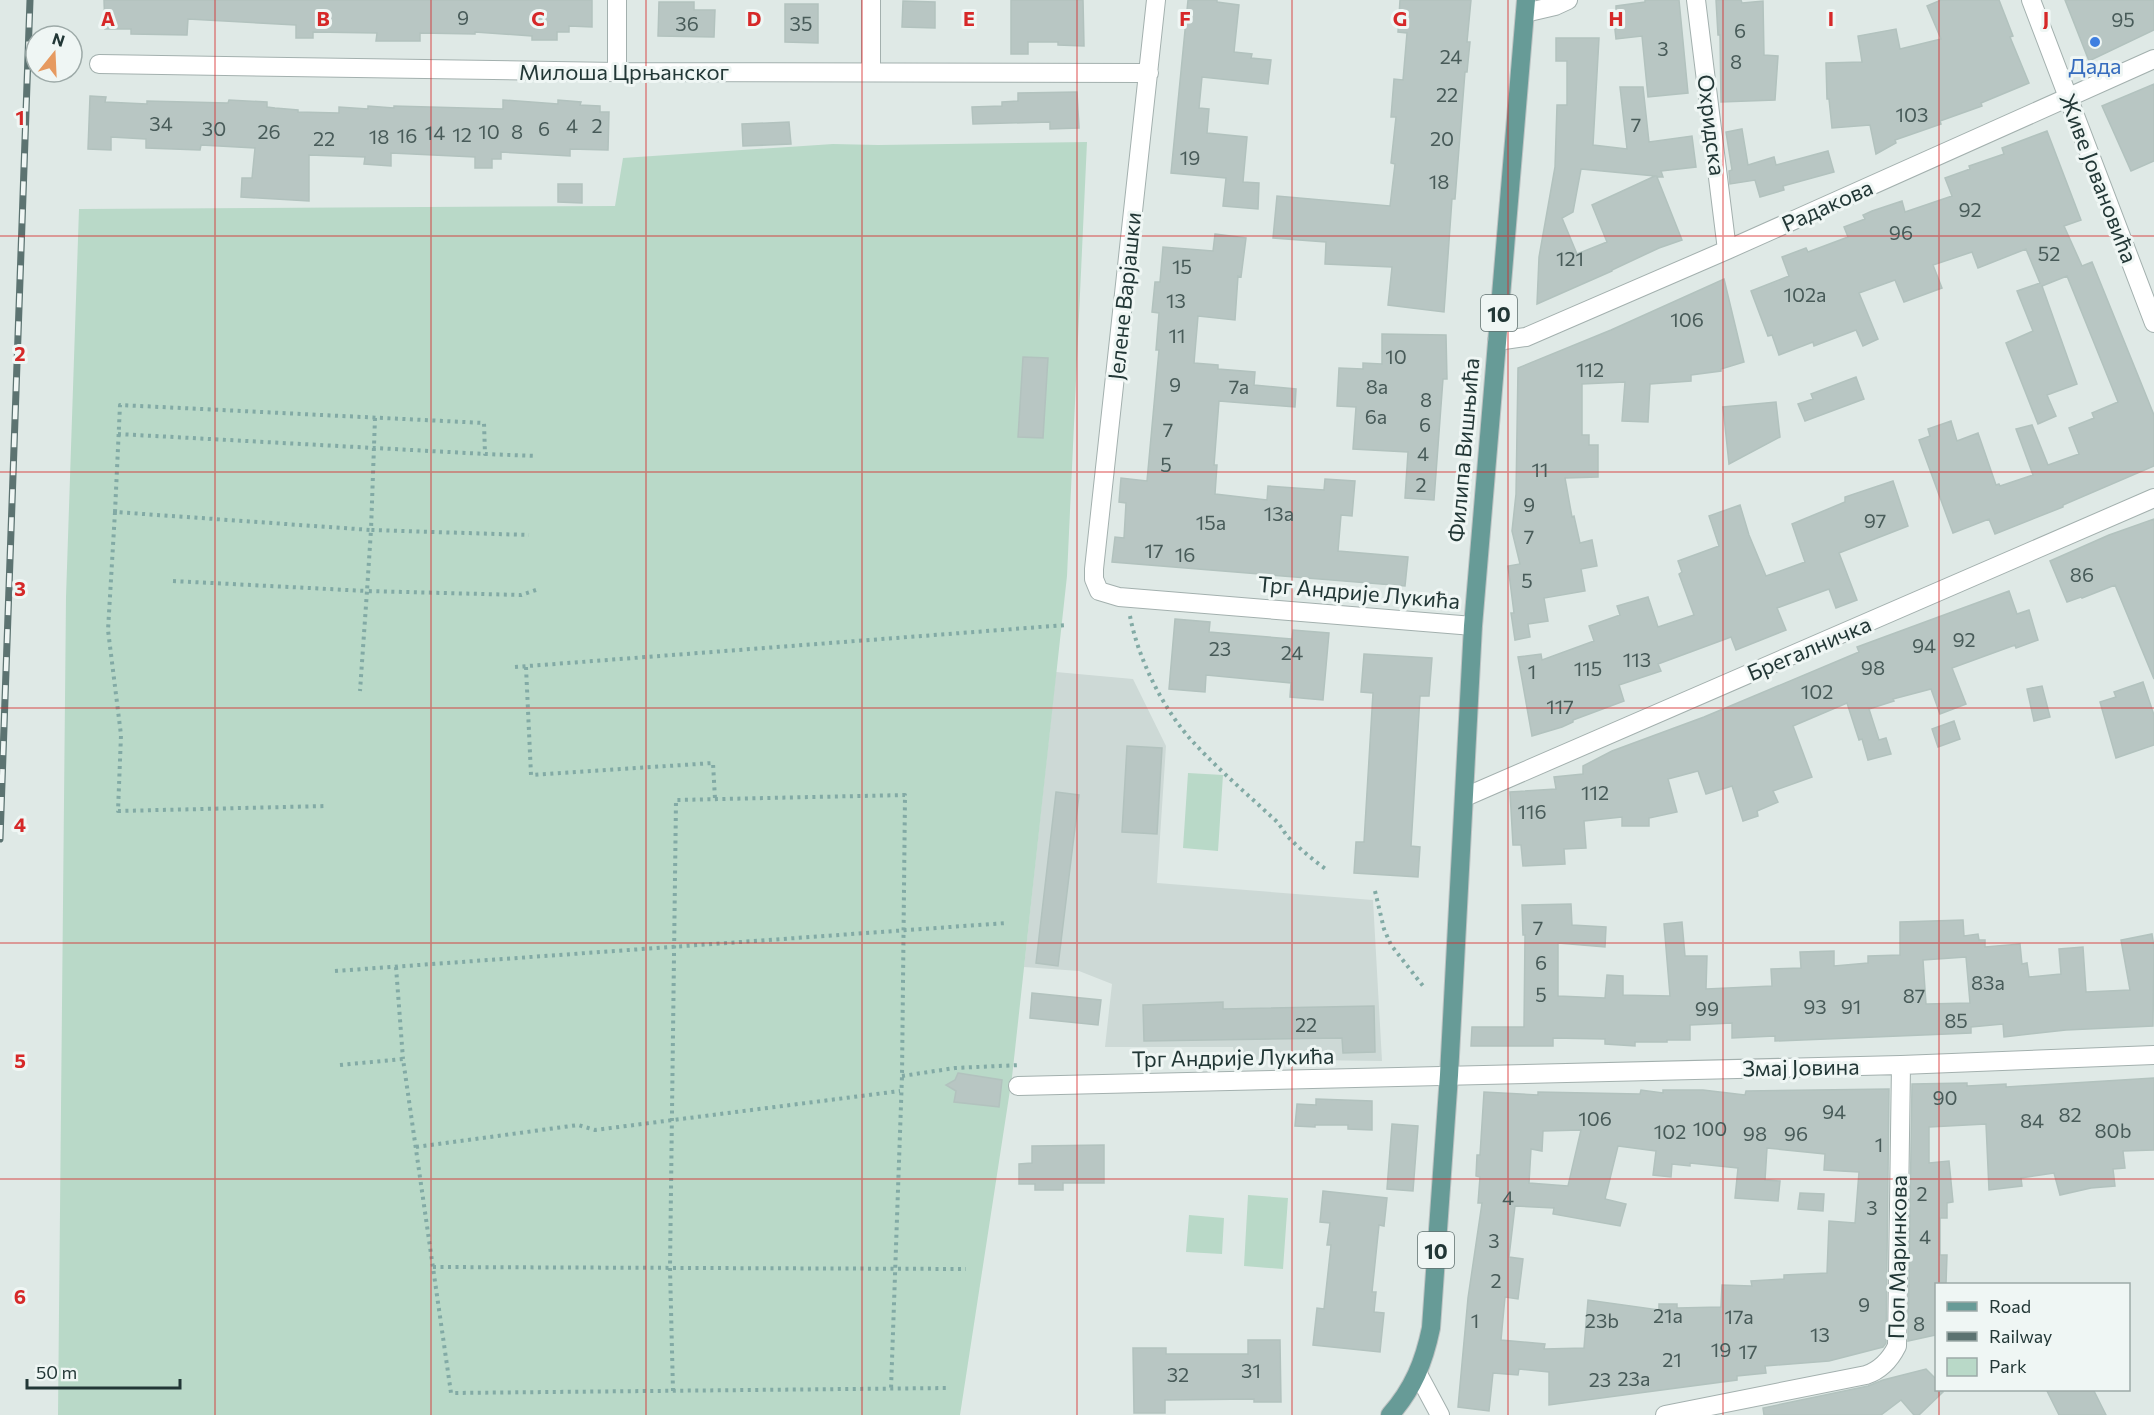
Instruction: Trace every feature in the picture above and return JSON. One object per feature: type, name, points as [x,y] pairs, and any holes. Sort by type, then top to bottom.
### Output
[{"type":"main road","name":"Филипа Вишњића","points":[[1465,797],[1473,626],[1526,6]]},
{"type":"main road","name":"10","points":[[1390,1415],[1418,1374],[1431,1328],[1465,797]]},
{"type":"street","points":[[617,0],[617,72]]},
{"type":"street","points":[[871,0],[871,72]]},
{"type":"street","name":"Јелене Варјашки","points":[[1099,591],[1094,579],[1094,569],[1156,0]]},
{"type":"street","points":[[1526,6],[1555,6],[1568,0]]},
{"type":"street","name":"Охридска","points":[[1696,0],[1727,250]]},
{"type":"street","name":"Живе Јовановића","points":[[2031,0],[2154,323]]},
{"type":"street","name":"Радакова","points":[[1497,341],[1526,337],[1727,250],[2154,59]]},
{"type":"street","name":"Милоша Црњанског","points":[[99,64],[617,72],[1149,73]]},
{"type":"street","name":"Брегалничка","points":[[1465,797],[2154,498]]},
{"type":"street","name":"Трг Андрије Лукића","points":[[1099,591],[1127,598],[1473,626]]},
{"type":"street","name":"Змај Јовина","points":[[1449,1075],[1900,1065],[2154,1055]]},
{"type":"street","name":"Поп Маринкова","points":[[1665,1415],[1866,1375],[1876,1372],[1892,1355],[1897,1346],[1900,1065]]},
{"type":"street","name":"Трг Андрије Лукића","points":[[1018,1086],[1449,1075]]},
{"type":"street","points":[[1418,1374],[1440,1415]]},
{"type":"path","points":[[326,806],[118,811],[121,735],[108,630],[120,405],[484,423],[485,454]]},
{"type":"path","points":[[360,691],[371,530],[375,418]]},
{"type":"path","points":[[118,434],[536,456]]},
{"type":"path","points":[[115,512],[371,530],[529,535]]},
{"type":"path","points":[[173,581],[367,591],[521,595],[536,590]]},
{"type":"path","points":[[1127,598],[1138,648],[1164,702],[1193,742],[1240,789],[1276,820],[1306,854],[1327,870]]},
{"type":"path","points":[[515,667],[1066,625]]},
{"type":"path","points":[[526,667],[531,775],[713,763],[715,799]]},
{"type":"path","points":[[672,1391],[670,1268],[676,800],[905,795],[902,1076],[891,1389]]},
{"type":"path","points":[[1376,891],[1384,929],[1391,945],[1424,986]]},
{"type":"path","points":[[335,971],[1006,923]]},
{"type":"path","points":[[396,967],[403,1059],[452,1394],[948,1388]]},
{"type":"path","points":[[340,1065],[403,1059]]},
{"type":"path","points":[[902,1076],[955,1068],[1020,1065]]},
{"type":"path","points":[[416,1147],[578,1125],[595,1130],[900,1091]]},
{"type":"path","points":[[433,1267],[966,1269]]},
{"type":"shaded area","points":[[1056,672],[1133,679],[1166,746],[1157,883],[1373,900],[1382,1061],[1235,1059],[1233,1047],[1105,1047],[1112,984],[1079,971],[1024,967]]},
{"type":"green space","points":[[1087,142],[1067,576],[1012,1077],[960,1415],[58,1415],[66,597],[79,209],[615,206],[623,158],[833,144]]},
{"type":"green space","points":[[1188,773],[1223,775],[1218,851],[1183,848]]},
{"type":"green space","points":[[1248,1195],[1288,1198],[1283,1269],[1244,1266]]},
{"type":"green space","points":[[1189,1215],[1224,1218],[1222,1254],[1186,1252]]},
{"type":"building","points":[[104,0],[592,0],[592,27],[569,26],[569,32],[557,32],[557,40],[532,40],[532,36],[475,32],[475,34],[420,33],[420,41],[376,41],[377,33],[313,32],[313,38],[296,38],[296,25],[188,19],[187,35],[131,34],[131,29],[105,29]]},
{"type":"building","points":[[1011,0],[1083,0],[1084,46],[1058,45],[1058,42],[1028,42],[1028,54],[1011,54]]},
{"type":"building","points":[[1188,0],[1217,0],[1217,2],[1239,5],[1234,52],[1252,54],[1251,58],[1271,60],[1268,84],[1202,77],[1199,108],[1209,109],[1207,133],[1247,137],[1243,182],[1259,183],[1258,209],[1223,206],[1226,178],[1171,173]]},
{"type":"building","points":[[1400,0],[1471,0],[1467,42],[1470,42],[1467,72],[1465,72],[1455,199],[1452,199],[1444,312],[1388,305],[1392,267],[1325,264],[1326,242],[1273,238],[1277,196],[1390,206],[1395,164],[1391,163],[1396,117],[1391,117],[1394,79],[1403,80],[1407,33],[1398,32]]},
{"type":"building","points":[[1645,0],[1679,0],[1688,93],[1648,97],[1642,36],[1616,39],[1613,11],[1616,11],[1616,6],[1645,2]]},
{"type":"building","points":[[1716,0],[1741,0],[1742,3],[1763,1],[1764,55],[1778,56],[1775,100],[1721,102],[1720,35],[1718,35]]},
{"type":"building","points":[[1941,0],[1999,0],[2013,36],[2010,37],[2029,83],[1981,103],[1982,106],[1940,121],[1941,124],[1895,140],[1896,143],[1876,154],[1870,125],[1832,128],[1829,99],[1827,99],[1826,63],[1862,62],[1858,36],[1896,29],[1900,49],[1941,39],[1927,6]]},
{"type":"building","points":[[2065,0],[2154,0],[2154,30],[2089,61]]},
{"type":"building","points":[[903,1],[935,2],[935,28],[902,27]]},
{"type":"building","points":[[659,2],[694,2],[694,10],[715,10],[714,37],[658,36]]},
{"type":"building","points":[[785,4],[818,4],[818,43],[785,42]]},
{"type":"building","points":[[1556,38],[1599,38],[1593,145],[1627,149],[1620,87],[1643,87],[1649,142],[1692,136],[1696,167],[1661,171],[1663,177],[1657,177],[1682,240],[1659,248],[1537,304],[1539,257],[1555,167],[1557,105],[1567,105],[1567,61],[1556,61]],"holes":[[[1581,169],[1655,176],[1592,205],[1607,242],[1577,254],[1562,218],[1573,212]]]},
{"type":"building","points":[[2154,84],[2154,161],[2131,171],[2102,106]]},
{"type":"building","points":[[1077,92],[1079,128],[1050,129],[1050,122],[973,124],[972,107],[1002,106],[1002,102],[1018,101],[1018,93]]},
{"type":"building","points":[[90,96],[106,97],[105,102],[147,104],[147,101],[267,102],[267,107],[298,110],[298,112],[339,113],[339,107],[503,109],[503,100],[558,104],[558,100],[581,102],[580,105],[600,106],[600,112],[609,112],[608,150],[570,149],[570,156],[501,152],[501,159],[492,159],[492,168],[475,168],[475,157],[391,153],[391,166],[364,164],[365,157],[309,155],[309,201],[241,197],[242,178],[252,178],[255,148],[201,145],[200,150],[146,148],[146,139],[111,137],[111,150],[88,149]]},
{"type":"building","points":[[789,122],[791,144],[743,146],[742,124]]},
{"type":"building","points":[[1742,129],[1748,165],[1774,157],[1776,165],[1828,151],[1834,172],[1783,186],[1784,190],[1760,197],[1755,180],[1730,184],[1729,171],[1732,170],[1726,132]]},
{"type":"building","points":[[2047,131],[2081,220],[2064,226],[2082,266],[2092,262],[2154,415],[2154,466],[2063,505],[2063,507],[1995,534],[1989,519],[1953,533],[1919,440],[1930,436],[1928,429],[1951,421],[1957,441],[1978,433],[1996,485],[2000,486],[2033,475],[2016,429],[2032,425],[2048,465],[2079,454],[2069,428],[2094,418],[2092,413],[2118,402],[2067,276],[2042,286],[2077,384],[2047,395],[2056,416],[2038,424],[2006,343],[2033,331],[2017,291],[2040,283],[2026,249],[1978,268],[1972,252],[1933,265],[1942,288],[1904,302],[1895,280],[1859,293],[1878,339],[1863,346],[1856,330],[1814,346],[1813,342],[1779,355],[1772,335],[1768,336],[1751,291],[1789,276],[1782,257],[1806,248],[1808,252],[1848,237],[1844,227],[1865,219],[1863,215],[1872,211],[1902,201],[1905,212],[1952,196],[1945,178],[1970,169],[1969,166],[2004,154],[2002,148]]},
{"type":"building","points":[[558,184],[582,184],[582,203],[558,202]]},
{"type":"building","points":[[1215,234],[1246,238],[1241,277],[1238,276],[1235,320],[1198,316],[1194,363],[1218,365],[1218,369],[1255,372],[1254,385],[1296,389],[1295,407],[1219,401],[1214,465],[1217,465],[1215,494],[1267,500],[1268,486],[1324,490],[1325,479],[1355,481],[1352,516],[1341,515],[1338,551],[1408,557],[1405,586],[1112,562],[1115,537],[1124,538],[1126,503],[1119,502],[1121,478],[1147,481],[1159,350],[1156,350],[1159,313],[1152,312],[1155,282],[1160,282],[1163,247],[1213,251]]},
{"type":"building","points":[[1724,279],[1744,362],[1721,369],[1721,371],[1691,375],[1691,381],[1650,384],[1648,422],[1622,421],[1625,382],[1582,384],[1582,435],[1589,435],[1589,445],[1598,445],[1598,477],[1565,478],[1572,517],[1574,516],[1580,543],[1592,540],[1597,566],[1581,569],[1585,591],[1544,598],[1548,621],[1528,624],[1530,637],[1515,640],[1508,566],[1520,564],[1512,531],[1516,494],[1518,368],[1611,330]]},
{"type":"building","points":[[1382,334],[1446,335],[1447,379],[1443,379],[1434,500],[1405,498],[1408,452],[1353,449],[1356,407],[1337,406],[1339,368],[1363,369],[1363,363],[1382,364]]},
{"type":"building","points":[[1023,357],[1048,358],[1043,438],[1018,437]]},
{"type":"building","points":[[1856,377],[1864,399],[1805,421],[1798,404],[1813,399],[1811,394]]},
{"type":"building","points":[[1776,402],[1780,437],[1729,464],[1723,407]]},
{"type":"building","points":[[1893,481],[1908,526],[1839,553],[1857,600],[1836,608],[1829,589],[1777,608],[1786,630],[1736,650],[1731,637],[1658,664],[1661,671],[1619,685],[1624,701],[1573,720],[1562,727],[1532,736],[1518,657],[1541,654],[1542,660],[1594,641],[1589,626],[1620,615],[1617,606],[1648,597],[1658,627],[1694,615],[1679,574],[1682,572],[1678,561],[1719,546],[1709,516],[1740,505],[1749,535],[1766,576],[1805,562],[1792,524],[1845,502],[1845,497]]},
{"type":"building","points":[[2154,519],[2154,679],[2115,585],[2067,602],[2050,561],[2109,535]]},
{"type":"building","points":[[2009,591],[2017,614],[2029,610],[2038,640],[2016,648],[2015,645],[1952,668],[1966,704],[1940,714],[1931,689],[1893,699],[1894,701],[1869,709],[1879,740],[1886,738],[1891,754],[1868,760],[1847,703],[1793,726],[1812,777],[1773,791],[1778,802],[1757,811],[1758,816],[1743,821],[1732,786],[1706,794],[1698,771],[1668,779],[1677,812],[1649,818],[1649,826],[1622,826],[1622,817],[1584,821],[1586,848],[1564,849],[1565,864],[1523,866],[1521,845],[1513,845],[1510,792],[1556,789],[1554,777],[1583,774],[1583,766],[1612,751],[1704,717],[1859,652],[1857,647]]},
{"type":"building","points":[[1175,619],[1210,622],[1209,632],[1292,639],[1293,630],[1329,633],[1323,700],[1290,697],[1291,683],[1206,675],[1205,692],[1169,689]]},
{"type":"building","points":[[1364,654],[1432,658],[1429,696],[1420,696],[1411,846],[1420,847],[1418,877],[1354,873],[1356,842],[1364,842],[1373,693],[1361,692]]},
{"type":"building","points":[[2143,682],[2154,715],[2154,745],[2116,758],[2100,702],[2116,697],[2114,692]]},
{"type":"building","points":[[2042,686],[2050,717],[2034,721],[2027,689]]},
{"type":"building","points":[[1954,721],[1960,739],[1938,747],[1932,729]]},
{"type":"building","points":[[1127,746],[1162,748],[1157,834],[1122,832]]},
{"type":"building","points":[[1056,792],[1079,795],[1058,966],[1036,963]]},
{"type":"building","points":[[1571,904],[1572,925],[1606,927],[1605,947],[1558,943],[1558,996],[1605,998],[1607,975],[1623,976],[1623,995],[1670,996],[1664,924],[1682,922],[1685,956],[1707,956],[1706,989],[1772,986],[1771,969],[1801,968],[1800,952],[1834,951],[1834,966],[1868,963],[1868,956],[1900,955],[1900,922],[1963,920],[1964,936],[1978,934],[1979,940],[1985,940],[1985,947],[2020,944],[2022,964],[2027,963],[2029,977],[2061,974],[2059,949],[2083,947],[2086,992],[2130,990],[2121,940],[2152,934],[2154,946],[2153,1026],[2066,1030],[2004,1037],[2003,1024],[1971,1027],[1971,1033],[1775,1041],[1775,1036],[1732,1038],[1732,1023],[1690,1025],[1690,1040],[1635,1042],[1635,1046],[1605,1044],[1605,1039],[1553,1038],[1553,1046],[1471,1046],[1472,1027],[1524,1027],[1525,935],[1523,935],[1522,905]],"holes":[[[1966,957],[1970,1003],[1926,1004],[1923,960]]]},
{"type":"building","points":[[1032,993],[1101,1000],[1098,1025],[1030,1018]]},
{"type":"building","points":[[1223,1002],[1223,1009],[1374,1006],[1375,1052],[1343,1053],[1342,1038],[1144,1041],[1143,1005]]},
{"type":"building","points":[[958,1073],[1002,1080],[999,1107],[954,1102],[956,1091],[946,1085],[955,1080]]},
{"type":"building","points":[[2154,1078],[2154,1150],[2123,1151],[2125,1168],[2113,1169],[2115,1186],[2091,1188],[2060,1195],[2054,1173],[2021,1178],[2022,1186],[1989,1190],[1986,1124],[1929,1127],[1929,1163],[1949,1161],[1953,1202],[1947,1203],[1947,1218],[1940,1218],[1940,1255],[1947,1255],[1946,1283],[1935,1283],[1935,1335],[1908,1341],[1912,1084],[1967,1083],[1967,1086],[2006,1084],[2006,1087]]},
{"type":"building","points":[[1889,1089],[1886,1343],[1883,1347],[1829,1361],[1765,1366],[1766,1373],[1737,1376],[1737,1380],[1549,1405],[1549,1372],[1519,1369],[1518,1375],[1493,1373],[1489,1411],[1458,1407],[1468,1298],[1482,1203],[1478,1203],[1480,1177],[1476,1176],[1477,1155],[1480,1155],[1484,1092],[1538,1095],[1538,1092],[1640,1094],[1641,1090],[1663,1093],[1663,1090],[1703,1090],[1745,1095],[1746,1091]],"holes":[[[1581,1130],[1568,1186],[1529,1183],[1531,1149],[1542,1151],[1543,1131]],[[1618,1146],[1656,1151],[1653,1175],[1671,1177],[1672,1164],[1690,1166],[1690,1163],[1738,1168],[1735,1198],[1778,1201],[1780,1181],[1765,1180],[1767,1148],[1825,1154],[1824,1170],[1859,1172],[1855,1223],[1829,1221],[1827,1273],[1784,1275],[1784,1279],[1751,1281],[1752,1286],[1722,1285],[1721,1307],[1677,1308],[1677,1304],[1659,1304],[1659,1310],[1588,1300],[1584,1348],[1544,1349],[1545,1344],[1501,1340],[1505,1297],[1518,1299],[1523,1259],[1509,1257],[1515,1206],[1554,1208],[1553,1214],[1620,1226],[1626,1204],[1605,1199]]]},
{"type":"building","points":[[1316,1099],[1372,1101],[1372,1130],[1348,1129],[1348,1125],[1295,1126],[1297,1104],[1316,1105]]},
{"type":"building","points":[[1392,1124],[1418,1126],[1413,1191],[1387,1189]]},
{"type":"building","points":[[1104,1145],[1104,1183],[1063,1183],[1063,1190],[1035,1190],[1035,1184],[1019,1184],[1019,1164],[1032,1163],[1032,1146]]},
{"type":"building","points":[[1323,1191],[1387,1198],[1384,1226],[1379,1225],[1372,1292],[1376,1292],[1374,1312],[1384,1313],[1380,1352],[1313,1345],[1317,1308],[1324,1309],[1331,1245],[1327,1245],[1330,1223],[1320,1222]]},
{"type":"building","points":[[1800,1193],[1824,1194],[1823,1211],[1798,1209]]},
{"type":"building","points":[[1248,1340],[1280,1340],[1281,1402],[1254,1402],[1254,1399],[1165,1400],[1165,1413],[1134,1413],[1133,1348],[1166,1348],[1166,1354],[1248,1354]]},
{"type":"building","points":[[1926,1369],[1935,1378],[1935,1391],[1943,1392],[1919,1415],[1914,1415],[1901,1400],[1881,1415],[1764,1415],[1763,1408],[1868,1386]]},
{"type":"building","points":[[2047,1391],[2094,1391],[2106,1415],[2059,1415]]},
{"type":"railway","points":[[0,839],[30,0]]},
{"type":"place","name":"Дада","points":[[2095,42]]}]
